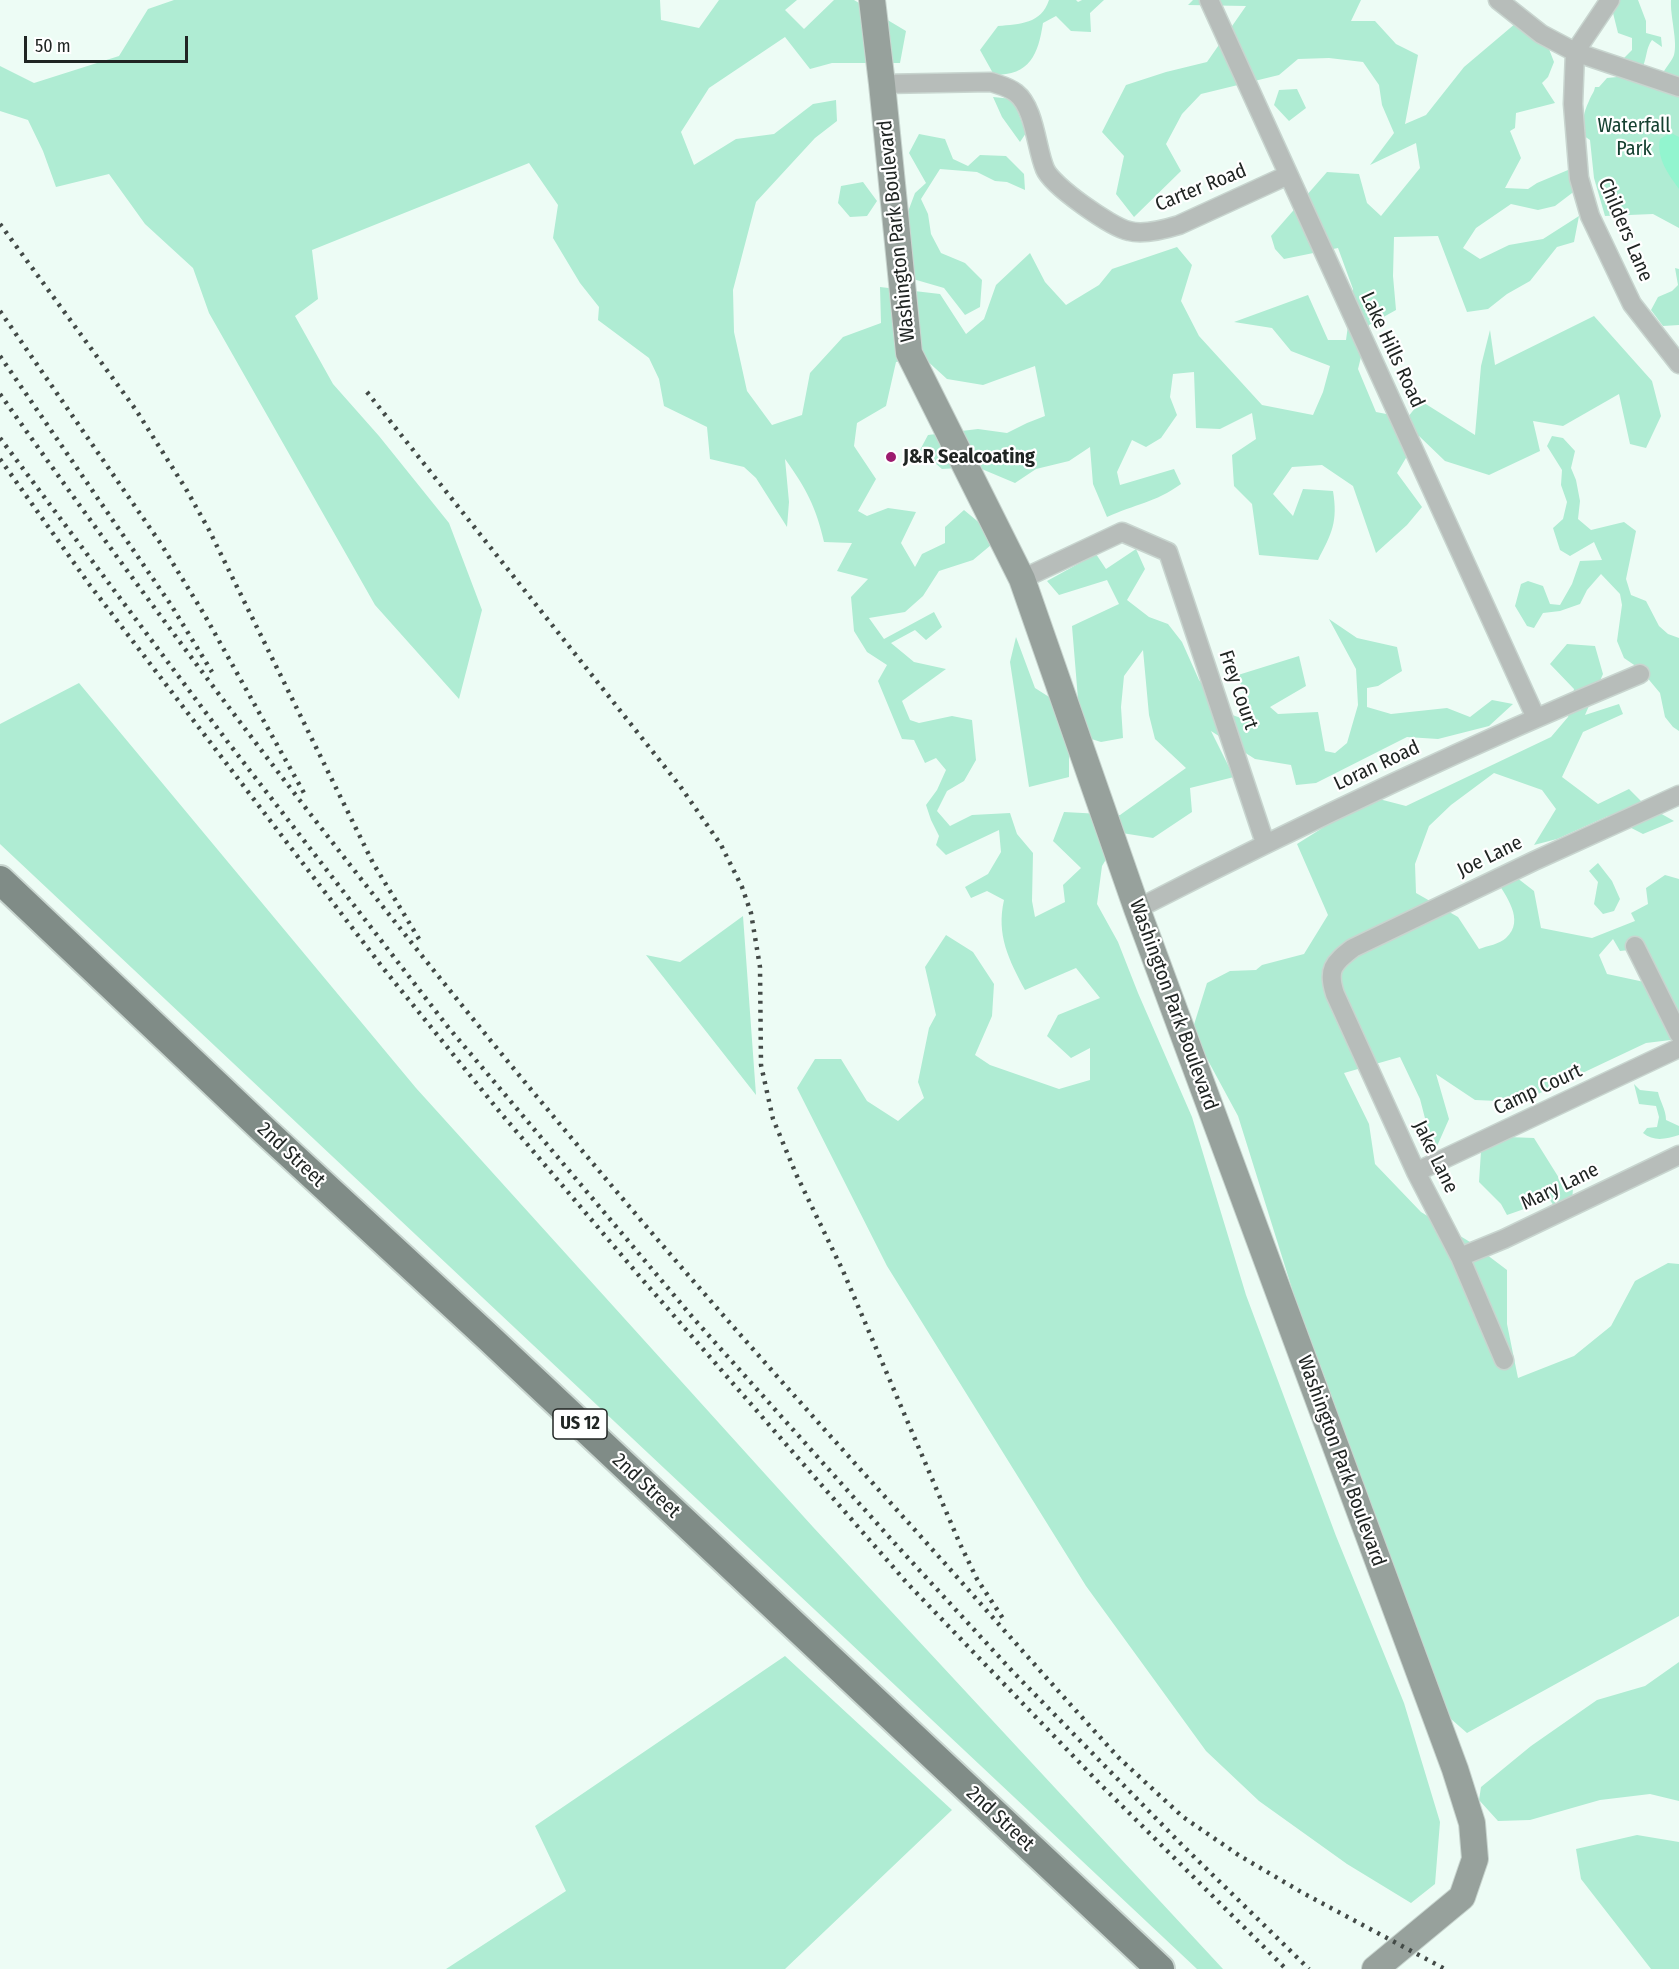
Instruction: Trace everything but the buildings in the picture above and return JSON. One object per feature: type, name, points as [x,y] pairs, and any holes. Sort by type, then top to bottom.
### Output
[{"type":"main road","name":"2nd Street","points":[[0,880],[1160,1969]]},
{"type":"street","name":"Washington Park Boulevard","points":[[872,0],[909,353],[1022,579],[1137,909],[1455,1769],[1472,1823],[1475,1859],[1462,1897],[1375,1969]]},
{"type":"street","name":"Lake Hills Road","points":[[1209,0],[1536,718]]},
{"type":"street","points":[[1498,0],[1541,34],[1575,52],[1679,87]]},
{"type":"street","points":[[1575,52],[1610,0]]},
{"type":"street","name":"Childers Lane","points":[[1575,52],[1573,104],[1578,170],[1590,216],[1632,304],[1679,364]]},
{"type":"street","name":"Carter Road","points":[[882,84],[991,82],[1017,93],[1028,109],[1046,172],[1077,201],[1111,224],[1131,232],[1161,230],[1179,225],[1288,175]]},
{"type":"street","name":"Frey Court","points":[[1022,579],[1122,532],[1168,552],[1265,843]]},
{"type":"street","name":"Loran Road","points":[[1137,909],[1265,843],[1536,718],[1640,674]]},
{"type":"street","name":"Joe Lane","points":[[1331,973],[1341,957],[1353,948],[1534,861],[1679,795]]},
{"type":"street","points":[[1635,946],[1679,1034]]},
{"type":"street","name":"Jake Lane","points":[[1331,973],[1335,994],[1416,1172],[1460,1257],[1504,1360]]},
{"type":"street","name":"Camp Court","points":[[1416,1172],[1679,1048]]},
{"type":"street","name":"Mary Lane","points":[[1460,1257],[1504,1239],[1679,1155]]},
{"type":"green space","points":[[174,0],[660,0],[661,20],[699,28],[719,0],[797,0],[785,10],[804,29],[834,0],[854,0],[906,31],[900,63],[832,63],[810,69],[785,37],[709,88],[681,132],[694,165],[736,139],[774,134],[813,104],[836,100],[837,121],[815,138],[756,202],[733,290],[734,332],[747,391],[772,425],[802,415],[810,373],[843,337],[881,323],[880,287],[940,294],[966,334],[984,319],[996,285],[1030,253],[1045,282],[1066,305],[1099,285],[1112,269],[1177,247],[1192,265],[1181,301],[1199,336],[1262,405],[1313,415],[1323,392],[1330,366],[1291,351],[1272,328],[1234,322],[1308,295],[1328,340],[1346,340],[1353,289],[1338,248],[1284,259],[1275,249],[1271,236],[1327,172],[1359,174],[1367,203],[1381,216],[1420,168],[1416,143],[1370,165],[1394,133],[1382,105],[1379,85],[1363,62],[1329,58],[1298,59],[1279,75],[1201,94],[1182,114],[1166,144],[1181,171],[1134,217],[1116,194],[1124,156],[1102,132],[1126,85],[1207,62],[1246,6],[1188,5],[1193,0],[1361,0],[1351,21],[1375,21],[1396,44],[1418,55],[1405,124],[1426,115],[1464,67],[1516,23],[1522,31],[1549,49],[1554,62],[1548,77],[1542,83],[1555,103],[1516,113],[1515,128],[1510,131],[1521,158],[1505,188],[1528,189],[1568,170],[1576,190],[1555,206],[1538,210],[1511,204],[1476,228],[1463,248],[1480,259],[1509,245],[1543,239],[1579,216],[1574,242],[1557,247],[1530,281],[1507,294],[1488,309],[1467,312],[1438,236],[1394,237],[1393,276],[1396,310],[1369,325],[1358,369],[1376,412],[1407,418],[1421,401],[1475,435],[1481,366],[1490,330],[1495,365],[1594,316],[1652,381],[1661,416],[1646,448],[1630,444],[1619,394],[1563,426],[1533,421],[1540,451],[1489,475],[1445,461],[1419,436],[1397,473],[1422,507],[1407,525],[1376,553],[1353,486],[1322,465],[1292,467],[1273,494],[1293,516],[1303,489],[1333,491],[1335,511],[1333,527],[1318,560],[1259,555],[1252,504],[1234,486],[1232,455],[1256,439],[1252,413],[1220,429],[1196,428],[1194,372],[1173,374],[1170,397],[1177,415],[1161,438],[1146,447],[1132,440],[1117,472],[1120,485],[1174,469],[1181,484],[1154,499],[1107,517],[1093,484],[1090,447],[1069,461],[1036,469],[1015,483],[977,467],[942,469],[920,450],[928,435],[978,429],[1007,433],[1045,416],[1035,366],[983,385],[947,379],[924,358],[896,362],[886,406],[857,423],[854,446],[876,479],[858,511],[867,516],[888,508],[916,512],[901,543],[915,567],[922,554],[945,543],[945,527],[964,510],[988,530],[991,545],[973,560],[939,571],[923,596],[905,612],[869,618],[884,639],[934,612],[942,627],[926,640],[915,630],[891,643],[914,662],[946,669],[902,701],[910,720],[919,723],[952,716],[972,720],[976,760],[964,781],[947,791],[937,811],[950,826],[972,815],[1010,813],[1017,834],[1033,853],[1032,901],[1035,917],[1065,902],[1063,885],[1081,868],[1053,841],[1064,812],[1120,815],[1186,768],[1155,739],[1149,715],[1143,650],[1124,676],[1121,707],[1123,738],[1101,742],[1069,732],[1069,777],[1029,787],[1010,662],[1016,637],[1035,688],[1057,702],[1078,699],[1072,626],[1119,604],[1107,580],[1059,595],[1047,581],[1096,554],[1106,569],[1136,549],[1145,569],[1127,600],[1149,617],[1168,624],[1182,642],[1199,680],[1224,712],[1252,722],[1238,675],[1299,656],[1306,686],[1270,707],[1278,714],[1318,712],[1325,751],[1335,753],[1347,743],[1358,705],[1356,669],[1329,619],[1357,638],[1397,647],[1402,671],[1378,686],[1367,688],[1367,707],[1391,714],[1447,708],[1470,717],[1492,700],[1513,704],[1489,726],[1438,739],[1407,737],[1316,783],[1296,785],[1291,765],[1255,759],[1211,731],[1234,777],[1190,788],[1192,812],[1153,838],[1122,833],[1102,866],[1097,904],[1118,942],[1192,1117],[1246,1295],[1336,1536],[1404,1703],[1440,1822],[1435,1884],[1411,1903],[1347,1864],[1259,1801],[1206,1751],[1086,1586],[887,1266],[797,1088],[815,1059],[841,1059],[867,1101],[898,1121],[924,1098],[918,1082],[929,1028],[936,1015],[925,967],[946,935],[973,952],[994,984],[992,1016],[975,1055],[990,1065],[1059,1089],[1090,1080],[1090,1048],[1071,1058],[1047,1036],[1058,1015],[1100,998],[1076,968],[1025,990],[1009,958],[1003,936],[1004,900],[987,891],[971,898],[965,887],[988,874],[1001,852],[999,830],[946,855],[936,845],[939,836],[926,805],[937,790],[946,770],[936,758],[925,763],[914,740],[902,739],[878,681],[887,665],[867,652],[854,631],[851,597],[868,579],[837,571],[852,543],[824,542],[809,498],[785,459],[789,502],[787,527],[756,478],[744,467],[710,459],[707,427],[664,406],[659,379],[649,358],[598,320],[599,307],[580,283],[553,238],[558,205],[529,163],[312,250],[318,299],[295,316],[333,384],[379,436],[449,523],[482,610],[459,699],[375,605],[209,313],[193,268],[145,224],[109,174],[56,187],[43,151],[28,120],[0,111],[0,66],[34,83],[119,56],[148,9]]},
{"type":"green space","points":[[1049,0],[1076,0],[1078,2],[1104,0],[1090,13],[1091,32],[1071,31],[1056,16],[1043,23],[1035,54],[1024,67],[1006,74],[994,75],[980,50],[998,26],[1022,23],[1035,18],[1041,14]]},
{"type":"green space","name":"Waterfall Park","points":[[1618,0],[1638,0],[1646,21],[1646,33],[1661,37],[1662,47],[1652,40],[1643,66],[1663,73],[1675,50],[1671,0],[1679,0],[1679,228],[1653,214],[1605,216],[1594,178],[1590,140],[1584,136],[1583,131],[1585,110],[1595,87],[1599,87],[1607,78],[1627,76],[1623,59],[1632,50],[1632,38],[1618,33],[1613,13]]},
{"type":"green space","points":[[1297,89],[1306,108],[1289,121],[1274,105],[1279,90]]},
{"type":"green space","points":[[993,97],[1013,99],[1026,133],[1020,142],[1002,117]]},
{"type":"green space","points":[[919,134],[945,139],[953,159],[968,166],[980,155],[1006,156],[1024,174],[1025,190],[1007,182],[995,181],[977,172],[940,169],[921,199],[928,214],[931,234],[941,253],[965,263],[982,280],[980,307],[965,315],[944,288],[913,279],[906,217],[915,193],[926,183],[909,153]]},
{"type":"green space","points":[[863,182],[877,201],[867,216],[850,217],[838,203],[841,186]]},
{"type":"green space","points":[[1675,268],[1679,269],[1679,325],[1663,326],[1651,310],[1658,297],[1672,291],[1678,285]]},
{"type":"green space","points":[[1552,436],[1563,438],[1575,451],[1571,468],[1580,501],[1578,519],[1591,530],[1624,522],[1636,531],[1626,579],[1631,595],[1646,601],[1659,626],[1668,634],[1679,638],[1679,731],[1665,717],[1660,693],[1640,669],[1624,658],[1617,641],[1622,605],[1620,594],[1601,574],[1587,590],[1580,604],[1560,611],[1543,613],[1534,628],[1527,626],[1515,606],[1521,584],[1528,581],[1543,586],[1550,604],[1560,605],[1572,584],[1580,561],[1602,560],[1594,542],[1570,556],[1560,550],[1553,528],[1563,519],[1567,502],[1561,485],[1562,470],[1547,446]]},
{"type":"green space","points":[[1567,644],[1595,646],[1603,674],[1585,715],[1619,704],[1623,714],[1583,732],[1562,777],[1598,804],[1629,789],[1644,804],[1674,821],[1643,834],[1608,816],[1557,839],[1534,845],[1556,809],[1542,790],[1494,773],[1451,805],[1429,826],[1415,864],[1416,893],[1458,917],[1479,949],[1503,940],[1512,931],[1514,916],[1512,908],[1495,878],[1503,867],[1534,891],[1541,928],[1592,938],[1635,921],[1631,913],[1648,904],[1646,888],[1665,875],[1679,879],[1679,1039],[1646,1043],[1521,1102],[1475,1100],[1436,1074],[1449,1119],[1434,1153],[1420,1099],[1400,1057],[1344,1073],[1369,1124],[1375,1164],[1421,1212],[1470,1242],[1507,1270],[1507,1324],[1518,1378],[1574,1356],[1611,1326],[1635,1281],[1668,1263],[1679,1264],[1679,1616],[1467,1733],[1435,1705],[1332,1397],[1294,1295],[1238,1116],[1192,1031],[1207,983],[1230,971],[1256,970],[1262,965],[1304,954],[1328,915],[1297,844],[1351,810],[1379,799],[1406,806],[1551,737],[1568,717],[1574,689],[1550,664]],"holes":[[[1613,939],[1620,951],[1647,948],[1667,990],[1649,983],[1607,974],[1599,955]]]},
{"type":"green space","points":[[79,683],[416,1088],[813,1527],[1223,1969],[1197,1969],[0,844],[0,724]]},
{"type":"green space","points":[[1598,863],[1612,881],[1620,899],[1614,911],[1603,914],[1594,904],[1598,882],[1589,871]]},
{"type":"green space","points":[[743,916],[756,1095],[646,955],[680,962]]},
{"type":"green space","points":[[1634,1084],[1640,1090],[1658,1092],[1666,1120],[1679,1126],[1679,1135],[1656,1139],[1643,1133],[1647,1128],[1657,1127],[1659,1117],[1656,1106],[1639,1104]]},
{"type":"green space","points":[[1482,1136],[1534,1138],[1559,1178],[1573,1189],[1571,1212],[1561,1217],[1550,1200],[1507,1215],[1501,1204],[1479,1182]]},
{"type":"green space","points":[[785,1656],[952,1810],[785,1969],[446,1969],[566,1891],[535,1826]]},
{"type":"green space","points":[[1679,1662],[1679,1801],[1650,1794],[1600,1800],[1530,1820],[1498,1821],[1479,1800],[1481,1787],[1531,1746],[1597,1700],[1645,1686]]},
{"type":"green space","points":[[1637,1835],[1679,1842],[1679,1969],[1651,1969],[1581,1879],[1576,1849]]},
{"type":"shaded area","points":[[1673,134],[1679,137],[1679,189],[1664,166],[1659,146],[1660,139]]},
{"type":"railway","points":[[0,224],[136,410],[186,489],[209,530],[373,863],[419,939]]},
{"type":"railway","points":[[0,311],[161,544],[204,614],[304,793]]},
{"type":"railway","points":[[0,356],[171,605],[212,672]]},
{"type":"railway","points":[[367,392],[680,786],[721,845],[742,887],[751,913],[760,967],[761,1065],[773,1119],[796,1174],[843,1271],[960,1544],[977,1579],[1004,1620]]},
{"type":"railway","points":[[0,394],[141,590],[436,974],[713,1304],[1119,1758],[1183,1817],[1240,1856],[1303,1893],[1445,1969]]},
{"type":"railway","points":[[0,438],[227,741],[448,1027],[694,1319],[1013,1672],[1183,1846],[1309,1969]]},
{"type":"railway","points":[[0,459],[89,584],[383,968],[499,1111],[641,1278],[907,1583],[1102,1786],[1286,1969]]},
{"type":"place","name":"J&R Sealcoating","points":[[891,457]]}]
